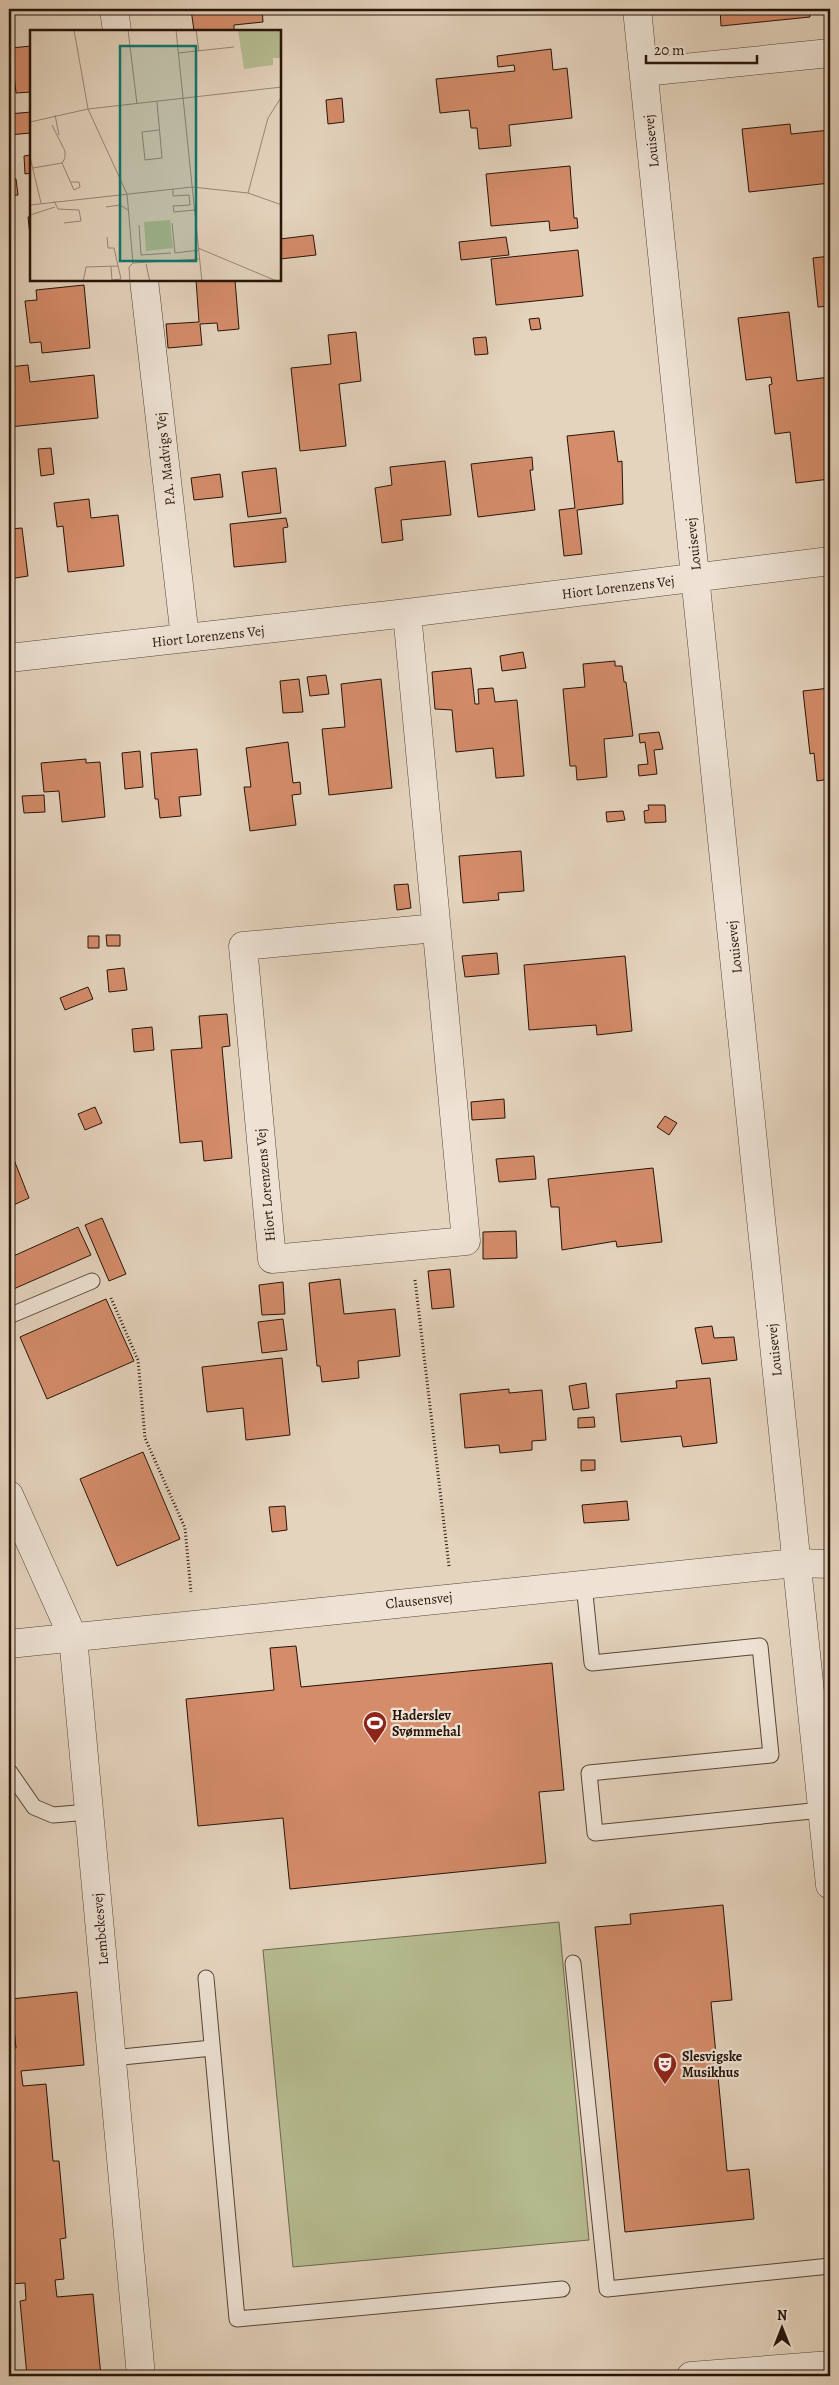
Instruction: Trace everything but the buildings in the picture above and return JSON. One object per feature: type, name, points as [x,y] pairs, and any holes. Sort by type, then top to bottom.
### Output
[{"type":"street","points":[[114,9],[117,30]]},
{"type":"street","name":"Louisevej","points":[[637,9],[795,1563],[830,1885]]},
{"type":"street","points":[[644,72],[830,53]]},
{"type":"street","name":"P.A. Madvigs Vej","points":[[144,281],[185,638]]},
{"type":"street","name":"Hiort Lorenzens Vej","points":[[9,658],[407,614],[830,561]]},
{"type":"street","name":"Hiort Lorenzens Vej","points":[[407,614],[466,1241],[272,1260],[243,946],[436,928]]},
{"type":"street","name":"Lembckesvej","points":[[9,1496],[73,1636],[141,2376]]},
{"type":"street","name":"Clausensvej","points":[[9,1644],[795,1563],[830,1564]]},
{"type":"street","points":[[691,2376],[830,2364]]},
{"type":"lane","points":[[9,1316],[92,1281]]},
{"type":"lane","points":[[584,1584],[592,1663],[760,1646],[771,1755],[589,1773],[595,1833],[822,1810]]},
{"type":"lane","points":[[9,1771],[34,1807],[53,1816],[89,1812]]},
{"type":"lane","points":[[573,1963],[608,2289],[830,2266]]},
{"type":"lane","points":[[206,1978],[237,2319],[562,2289]]},
{"type":"lane","points":[[112,2058],[212,2048]]},
{"type":"path","points":[[411,1246],[452,1597]]},
{"type":"path","points":[[92,1281],[111,1297],[138,1360],[144,1438],[185,1528],[195,1624]]},
{"type":"green space","points":[[559,1922],[589,2240],[293,2267],[263,1950]]},
{"type":"place","name":"Haderslev Svømmehal","points":[[375,1744]]},
{"type":"place","name":"Slesvigske Musikhus","points":[[665,2085]]}]
